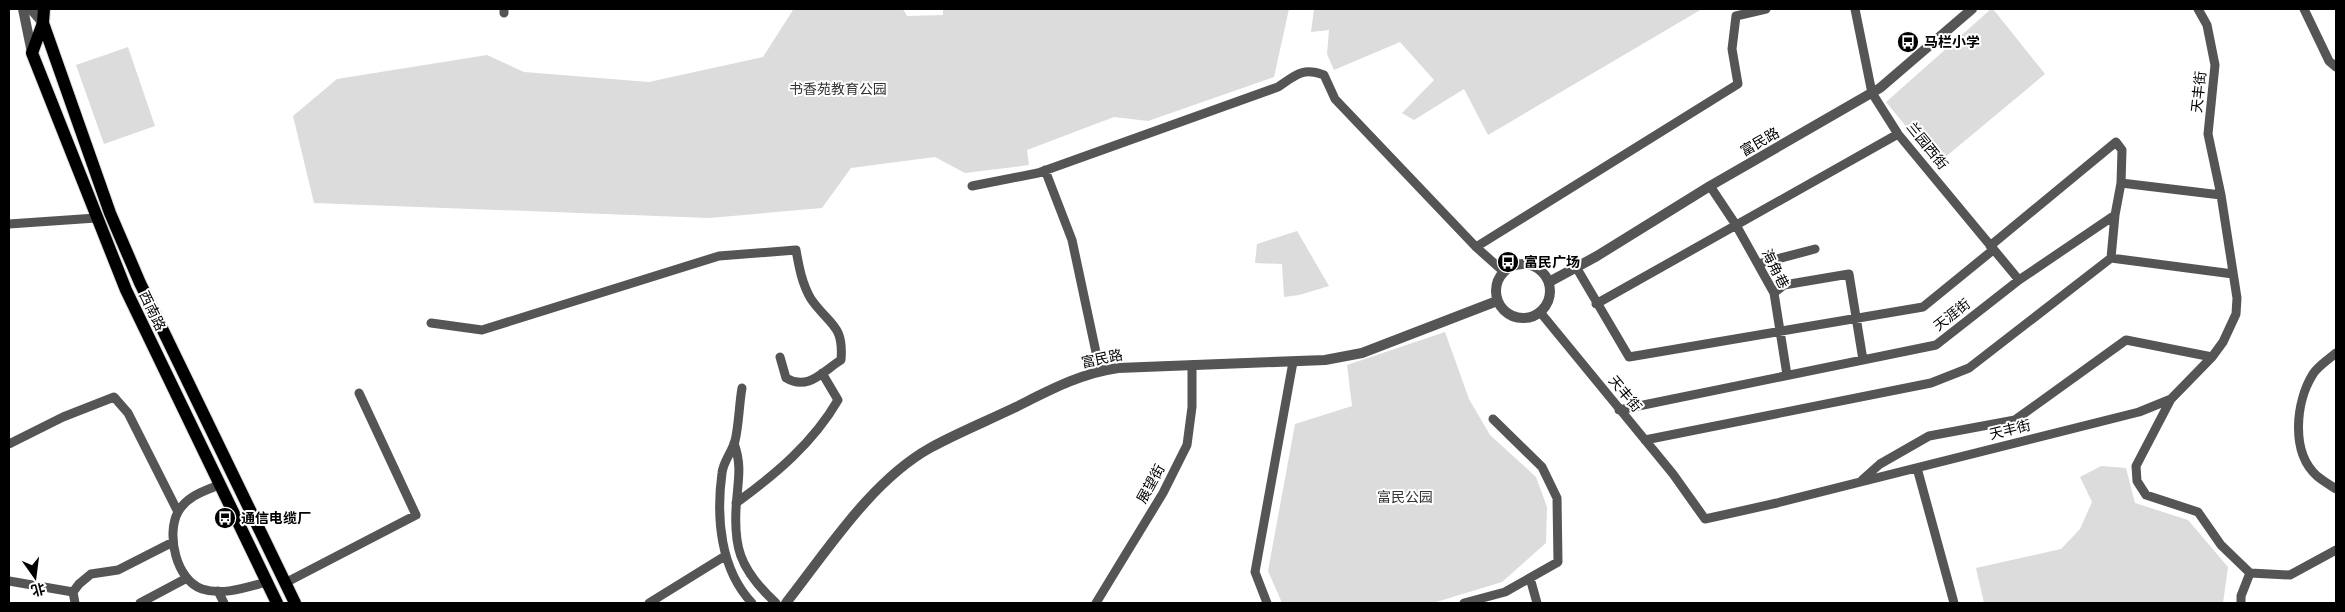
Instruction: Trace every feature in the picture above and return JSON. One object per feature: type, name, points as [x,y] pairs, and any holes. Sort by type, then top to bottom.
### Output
[{"type":"main road","name":"西南路","points":[[44,9],[43,23],[32,53],[96,218],[126,290],[277,603]]},
{"type":"main road","name":"西南路","points":[[43,23],[110,212],[140,284],[295,603]]},
{"type":"street","points":[[23,9],[32,53]]},
{"type":"street","points":[[31,9],[43,23]]},
{"type":"street","points":[[1476,247],[1738,84],[1732,49],[1736,16],[1766,9]]},
{"type":"street","name":"兰园西街","points":[[1855,9],[1872,93],[1898,134],[2019,280]]},
{"type":"street","name":"富民路","points":[[1549,282],[1888,83],[1972,9]]},
{"type":"street","name":"天丰街","points":[[1540,312],[1673,474],[1705,519],[2139,412],[2170,399],[2212,357],[2223,342],[2236,314],[2237,298],[2221,195],[2208,134],[2215,65],[2207,26],[2198,9]]},
{"type":"street","points":[[2304,9],[2329,60],[2336,67]]},
{"type":"street","points":[[972,186],[1045,170],[1278,87],[1299,73],[1310,70],[1324,75],[1335,99],[1476,247],[1504,272]]},
{"type":"street","points":[[1596,304],[1898,134]]},
{"type":"street","points":[[1576,267],[1628,357],[1923,307],[2116,142],[2122,150],[2121,183],[2115,215],[2111,258]]},
{"type":"street","points":[[1045,170],[1072,240],[1100,371]]},
{"type":"street","points":[[2121,183],[2221,195]]},
{"type":"street","name":"海角巷","points":[[1710,186],[1736,225],[1774,292],[1787,375]]},
{"type":"street","name":"天涯街","points":[[1619,410],[1936,345],[2019,280],[2115,215]]},
{"type":"street","points":[[9,224],[96,218]]},
{"type":"street","points":[[1758,264],[1815,249]]},
{"type":"street","points":[[430,323],[482,330],[719,256],[796,250],[800,274],[811,298],[838,330],[842,345],[841,360],[806,384],[795,384],[786,378],[780,357]]},
{"type":"street","points":[[1645,440],[1931,383],[1969,368],[2111,258],[2233,274]]},
{"type":"street","points":[[1518,264],[1527,264],[1542,271],[1549,282],[1550,296],[1540,312],[1524,318],[1516,318],[1508,314],[1497,300],[1496,285],[1504,272],[1518,264]]},
{"type":"street","points":[[1774,292],[1784,285],[1849,274],[1863,360]]},
{"type":"street","name":"富民路","points":[[786,603],[859,511],[907,464],[929,448],[1066,383],[1100,371],[1118,368],[1293,362],[1325,360],[1362,353],[1497,300]]},
{"type":"street","points":[[1860,482],[1880,464],[1928,436],[2015,420],[2126,340],[2212,357]]},
{"type":"street","points":[[2336,353],[2314,372],[2303,394],[2298,425],[2303,454],[2316,475],[2336,489]]},
{"type":"street","points":[[1267,603],[1255,572],[1293,362]]},
{"type":"street","name":"展望街","points":[[1095,603],[1163,493],[1187,445],[1192,407],[1192,365]]},
{"type":"street","points":[[736,503],[773,476],[823,425],[838,400],[822,373]]},
{"type":"street","points":[[742,388],[734,442],[722,471],[719,521],[725,556],[732,573],[752,603]]},
{"type":"street","points":[[285,583],[416,515],[359,393]]},
{"type":"street","points":[[9,444],[63,418],[114,397],[128,413],[178,512]]},
{"type":"street","points":[[2170,399],[2136,466],[2137,481],[2146,495],[2198,512],[2221,545],[2250,573],[2290,575],[2336,550]]},
{"type":"street","points":[[1464,603],[1505,592],[1558,562],[1557,498],[1542,467],[1492,419]]},
{"type":"street","points":[[734,442],[740,460],[734,520],[744,567],[755,584],[776,603]]},
{"type":"street","points":[[1917,468],[1954,603]]},
{"type":"street","points":[[219,485],[193,496],[178,512],[173,542],[178,564],[187,578],[201,589],[218,591],[239,590],[267,582]]},
{"type":"street","points":[[75,603],[73,592],[91,574],[118,570],[173,542]]},
{"type":"street","points":[[649,603],[725,556]]},
{"type":"street","points":[[2241,603],[2250,573]]},
{"type":"street","points":[[140,603],[187,578]]},
{"type":"street","points":[[1530,578],[1537,603]]},
{"type":"street","points":[[9,581],[73,592]]},
{"type":"street","points":[[218,591],[224,603]]},
{"type":"green space","name":"书香苑教育公园","points":[[903,9],[907,16],[943,15],[943,9],[1289,9],[1274,77],[1148,121],[1114,117],[1027,150],[1029,165],[965,173],[935,157],[851,168],[822,208],[709,218],[314,203],[293,116],[337,79],[487,55],[524,72],[649,82],[763,57],[793,10]]},
{"type":"green space","points":[[1314,9],[1702,9],[1488,135],[1464,89],[1414,120],[1402,113],[1434,80],[1400,42],[1334,70],[1327,54],[1329,30],[1311,32]]},
{"type":"green space","points":[[1993,9],[2045,74],[1937,164],[1886,102]]},
{"type":"green space","points":[[128,47],[155,126],[104,144],[76,65]]},
{"type":"green space","points":[[1297,231],[1329,286],[1299,295],[1284,297],[1282,264],[1255,263],[1257,244]]},
{"type":"green space","name":"富民公园","points":[[1445,332],[1469,399],[1490,435],[1536,477],[1547,507],[1546,543],[1502,582],[1433,603],[1282,603],[1268,571],[1295,424],[1352,406],[1347,365]]},
{"type":"green space","points":[[2101,466],[2126,468],[2135,503],[2188,520],[2228,567],[2223,603],[1984,603],[1976,568],[2061,549],[2080,529],[2092,502],[2080,477]]},
{"type":"place","name":"马栏小学","points":[[1908,42]]},
{"type":"place","name":"富民广场","points":[[1508,262]]},
{"type":"place","name":"通信电缆厂","points":[[225,518]]}]
